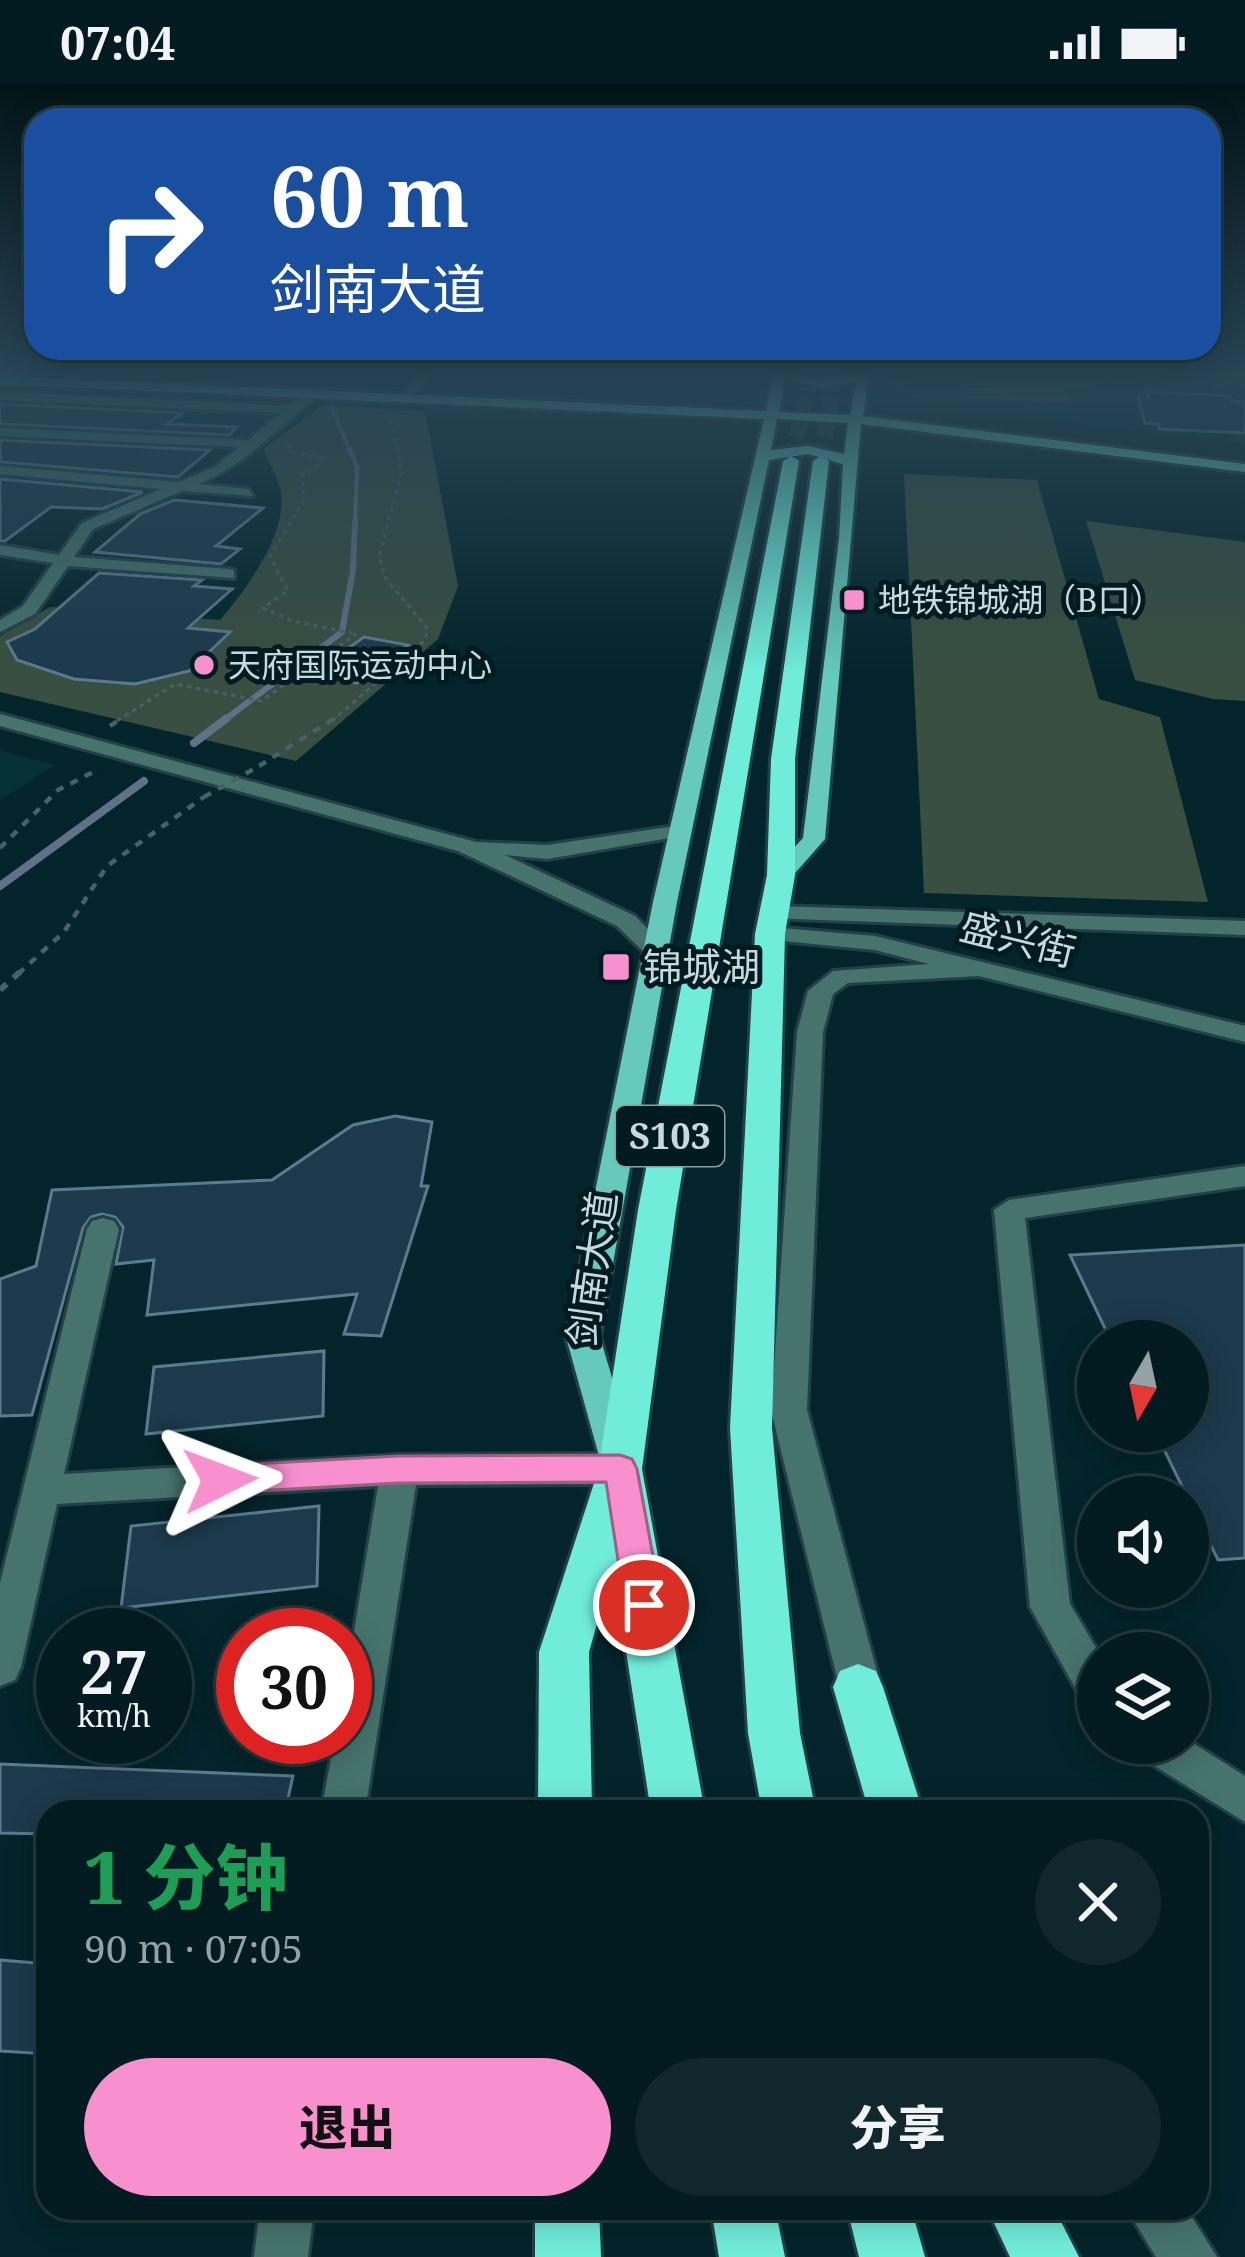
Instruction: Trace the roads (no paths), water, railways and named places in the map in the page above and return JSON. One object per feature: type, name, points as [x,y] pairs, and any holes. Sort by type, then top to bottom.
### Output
[{"type":"highway","name":"剑南大道","points":[[676,1800],[620,1469],[657,1210],[790,472]]},
{"type":"highway","name":"S103","points":[[787,1800],[774,1733],[752,1428],[772,923],[781,875],[792,472]]},
{"type":"highway","points":[[565,1800],[564,1652],[620,1469]]},
{"type":"highway","points":[[858,1687],[892,1800]]},
{"type":"highway","points":[[567,2220],[568,2257]]},
{"type":"highway","points":[[745,2220],[752,2257]]},
{"type":"highway","points":[[882,2220],[892,2257]]},
{"type":"highway","points":[[1026,2220],[1046,2257]]},
{"type":"main road","points":[[620,1469],[583,1336],[681,829],[788,472]]},
{"type":"main road","points":[[781,875],[814,839],[847,538],[850,472]]},
{"type":"street","points":[[22,472],[248,493]]},
{"type":"street","points":[[0,627],[29,610],[87,526],[214,472]]},
{"type":"street","points":[[0,550],[228,574]]},
{"type":"street","points":[[0,721],[466,846],[626,921],[656,950]]},
{"type":"street","points":[[466,846],[547,852],[681,829]]},
{"type":"street","points":[[772,923],[1245,928]]},
{"type":"street","name":"盛兴街","points":[[772,923],[1245,1034]]},
{"type":"street","points":[[900,1800],[858,1687],[789,1410],[809,1032],[821,991],[842,976],[977,969]]},
{"type":"street","points":[[1077,1653],[1050,1607],[1009,1210],[1245,1176]]},
{"type":"street","points":[[0,1667],[103,1229]]},
{"type":"street","points":[[41,1490],[398,1470],[620,1469]]},
{"type":"street","points":[[345,1800],[382,1597],[398,1470]]},
{"type":"street","points":[[1187,1764],[1245,1802]]},
{"type":"street","points":[[281,2257],[286,2220]]},
{"type":"street","points":[[1162,2220],[1190,2257]]},
{"type":"waterway","points":[[355,525],[357,472]]},
{"type":"waterway","points":[[226,719],[342,632],[353,570],[355,522]]},
{"type":"waterway","points":[[194,743],[226,719]]},
{"type":"waterway","points":[[0,886],[144,781]]},
{"type":"place","name":"地铁锦城湖（B口）","points":[[854,600]]},
{"type":"place","name":"天府国际运动中心","points":[[204,665]]},
{"type":"place","name":"锦城湖","points":[[616,967]]}]
